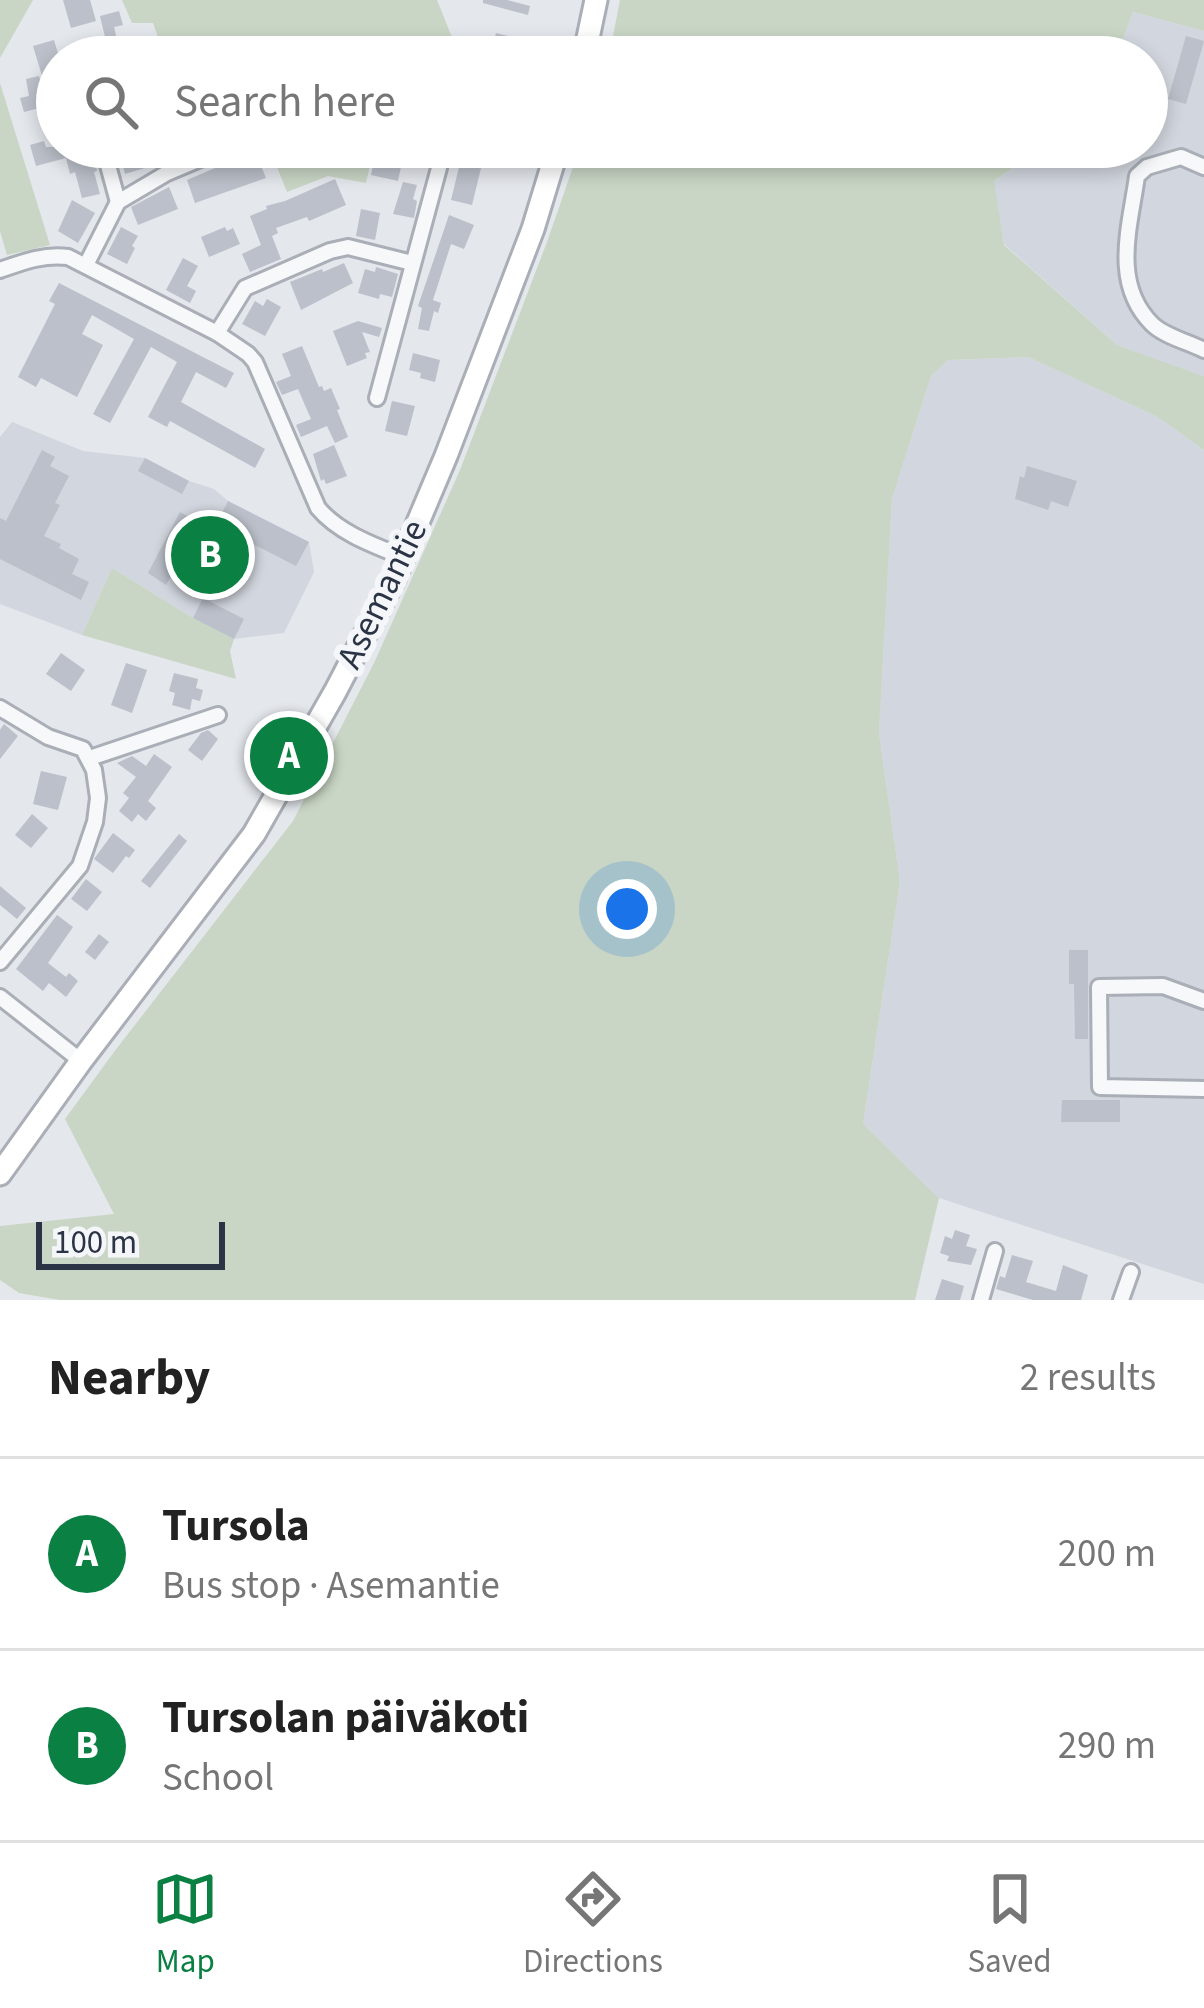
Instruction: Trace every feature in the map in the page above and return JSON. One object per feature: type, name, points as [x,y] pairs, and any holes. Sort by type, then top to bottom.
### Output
[{"type":"main road","points":[[588,36],[596,0]]},
{"type":"main road","name":"Asemantie","points":[[0,1174],[254,834],[335,692],[403,557],[446,456],[513,283],[551,168]]},
{"type":"street","points":[[1168,161],[1181,157],[1204,166]]},
{"type":"street","points":[[109,168],[118,202]]},
{"type":"street","points":[[86,265],[118,202],[179,168]]},
{"type":"street","points":[[377,398],[439,168]]},
{"type":"street","points":[[1146,168],[1137,176],[1124,268],[1132,293],[1154,326],[1204,350]]},
{"type":"street","points":[[217,333],[245,288],[330,251],[348,247],[412,263]]},
{"type":"street","points":[[0,270],[52,255],[68,256],[241,348],[255,362],[319,508],[360,538],[403,557]]},
{"type":"street","points":[[0,708],[48,736],[83,749],[90,758],[98,798],[80,866],[0,962]]},
{"type":"street","points":[[90,758],[218,715]]},
{"type":"street","points":[[1204,1001],[1162,986],[1100,987],[1100,1087],[1204,1089]]},
{"type":"street","points":[[0,997],[81,1061]]},
{"type":"street","points":[[980,1300],[995,1251]]},
{"type":"street","points":[[1120,1300],[1131,1272]]},
{"type":"shaded area","points":[[1133,12],[1204,31],[1204,376],[1117,345],[1004,244],[993,182],[1012,168],[1168,168],[1168,36],[1124,36]]},
{"type":"shaded area","points":[[1028,357],[1156,416],[1204,450],[1204,1284],[939,1198],[863,1124],[900,882],[879,733],[892,499],[931,376],[948,360]]},
{"type":"shaded area","points":[[12,422],[83,451],[145,458],[214,489],[228,501],[309,542],[314,572],[284,633],[234,639],[112,568],[82,635],[0,604],[0,437]]},
{"type":"green space","points":[[0,0],[33,0],[0,58]]},
{"type":"green space","points":[[122,0],[437,0],[451,36],[158,36],[153,23],[132,23]]},
{"type":"green space","points":[[620,0],[1204,0],[1204,31],[1133,12],[1124,36],[613,36]]},
{"type":"green space","points":[[0,83],[50,245],[7,255],[0,231]]},
{"type":"green space","points":[[277,168],[369,168],[366,183],[328,176],[287,192]]},
{"type":"green space","points":[[573,168],[1012,168],[994,181],[1004,245],[1117,345],[1204,376],[1204,450],[1156,416],[1028,357],[948,360],[931,376],[892,499],[879,733],[900,882],[863,1124],[939,1198],[915,1300],[60,1300],[19,1293],[0,1280],[0,1226],[114,1214],[65,1119],[293,821],[375,661],[460,470]]},
{"type":"green space","points":[[112,568],[234,639],[230,651],[236,679],[82,635]]},
{"type":"building","points":[[63,0],[90,0],[96,21],[71,28]]},
{"type":"building","points":[[483,3],[530,6],[528,15]]},
{"type":"building","points":[[119,11],[123,25],[114,27],[116,36],[105,36],[100,16]]},
{"type":"building","points":[[1186,36],[1204,41],[1186,104],[1168,99]]},
{"type":"building","points":[[36,77],[36,109],[24,112],[20,98],[29,96],[26,79]]},
{"type":"building","points":[[68,168],[96,168],[100,194],[82,198],[75,172],[70,174]]},
{"type":"building","points":[[215,168],[262,168],[266,178],[195,203],[187,180]]},
{"type":"building","points":[[372,168],[401,168],[398,181],[371,175]]},
{"type":"building","points":[[459,168],[481,168],[472,205],[451,200]]},
{"type":"building","points":[[335,179],[346,205],[309,221],[307,217],[276,228],[278,233],[272,236],[281,259],[250,272],[242,254],[261,245],[250,216]]},
{"type":"building","points":[[403,182],[417,185],[414,218],[393,214]]},
{"type":"building","points":[[169,187],[178,209],[138,225],[131,207]]},
{"type":"building","points":[[72,200],[95,213],[78,243],[58,231]]},
{"type":"building","points":[[361,209],[380,213],[375,240],[356,236]]},
{"type":"building","points":[[449,215],[474,225],[464,249],[451,244],[433,300],[441,303],[438,313],[434,311],[429,331],[418,329],[422,308],[418,306]]},
{"type":"building","points":[[121,227],[138,236],[127,264],[107,254]]},
{"type":"building","points":[[225,227],[227,231],[233,228],[240,244],[209,257],[201,237]]},
{"type":"building","points":[[183,258],[198,266],[187,286],[196,291],[190,303],[166,290]]},
{"type":"building","points":[[344,263],[353,283],[301,310],[290,282]]},
{"type":"building","points":[[376,267],[398,274],[392,297],[358,293],[365,269],[375,272]]},
{"type":"building","points":[[59,283],[234,373],[226,388],[196,372],[181,402],[265,449],[255,468],[170,421],[167,427],[148,417],[177,362],[151,347],[110,423],[93,414],[134,339],[92,315],[82,334],[103,345],[77,397],[41,378],[36,387],[18,377],[55,304],[49,301]]},
{"type":"building","points":[[267,299],[281,307],[265,336],[242,324],[255,301],[263,306]]},
{"type":"building","points":[[358,321],[382,328],[379,337],[362,332],[370,352],[347,366],[333,331]]},
{"type":"building","points":[[302,346],[319,387],[331,388],[340,409],[348,437],[335,443],[327,426],[301,437],[296,425],[311,419],[298,389],[282,395],[276,382],[291,376],[282,354]]},
{"type":"building","points":[[413,353],[440,360],[435,382],[409,370]]},
{"type":"building","points":[[392,401],[415,406],[407,436],[385,431]]},
{"type":"building","points":[[334,445],[347,476],[326,484],[313,454]]},
{"type":"building","points":[[42,450],[55,457],[50,466],[69,476],[44,536],[79,559],[72,574],[89,582],[81,600],[0,559],[0,518],[6,521]]},
{"type":"building","points":[[145,458],[189,481],[182,494],[138,471]]},
{"type":"building","points":[[1027,466],[1077,481],[1068,507],[1051,501],[1048,510],[1015,499]]},
{"type":"building","points":[[228,501],[309,542],[296,566],[216,525]]},
{"type":"building","points":[[180,512],[200,523],[166,585],[148,573]]},
{"type":"building","points":[[203,598],[244,619],[234,639],[193,618]]},
{"type":"building","points":[[61,653],[85,670],[71,691],[46,674]]},
{"type":"building","points":[[126,663],[147,670],[132,713],[111,705]]},
{"type":"building","points":[[174,673],[198,679],[196,688],[203,690],[200,701],[192,699],[190,710],[172,705],[175,693],[169,691]]},
{"type":"building","points":[[4,724],[18,736],[0,759],[0,730]]},
{"type":"building","points":[[208,730],[218,739],[202,761],[188,750]]},
{"type":"building","points":[[154,754],[172,767],[148,801],[156,808],[146,821],[138,814],[132,822],[119,811],[129,798],[123,793],[136,777],[117,763],[132,756],[146,766]]},
{"type":"building","points":[[41,771],[67,777],[58,810],[33,804]]},
{"type":"building","points":[[32,814],[48,828],[31,848],[15,835]]},
{"type":"building","points":[[113,833],[135,850],[113,873],[94,859]]},
{"type":"building","points":[[179,834],[187,841],[150,888],[141,881]]},
{"type":"building","points":[[86,879],[102,892],[87,911],[71,899]]},
{"type":"building","points":[[0,886],[26,908],[17,919],[0,905]]},
{"type":"building","points":[[57,915],[73,927],[48,963],[78,981],[66,997],[49,983],[43,991],[16,969]]},
{"type":"building","points":[[99,934],[109,942],[95,960],[85,952]]},
{"type":"building","points":[[1069,950],[1088,950],[1088,1039],[1075,1039]]},
{"type":"building","points":[[1062,1100],[1120,1100],[1120,1122],[1061,1122]]},
{"type":"building","points":[[955,1230],[970,1235],[966,1246],[977,1249],[971,1265],[947,1261],[949,1256],[940,1253],[945,1236],[952,1239]]},
{"type":"building","points":[[1012,1255],[1033,1261],[1026,1282],[1056,1291],[1063,1265],[1088,1275],[1081,1300],[1033,1300],[996,1289]]},
{"type":"building","points":[[942,1279],[964,1286],[960,1300],[935,1300]]},
{"type":"place","name":"Tursolan päiväkoti","points":[[210,555]]},
{"type":"place","name":"Tursola","points":[[289,756]]}]
